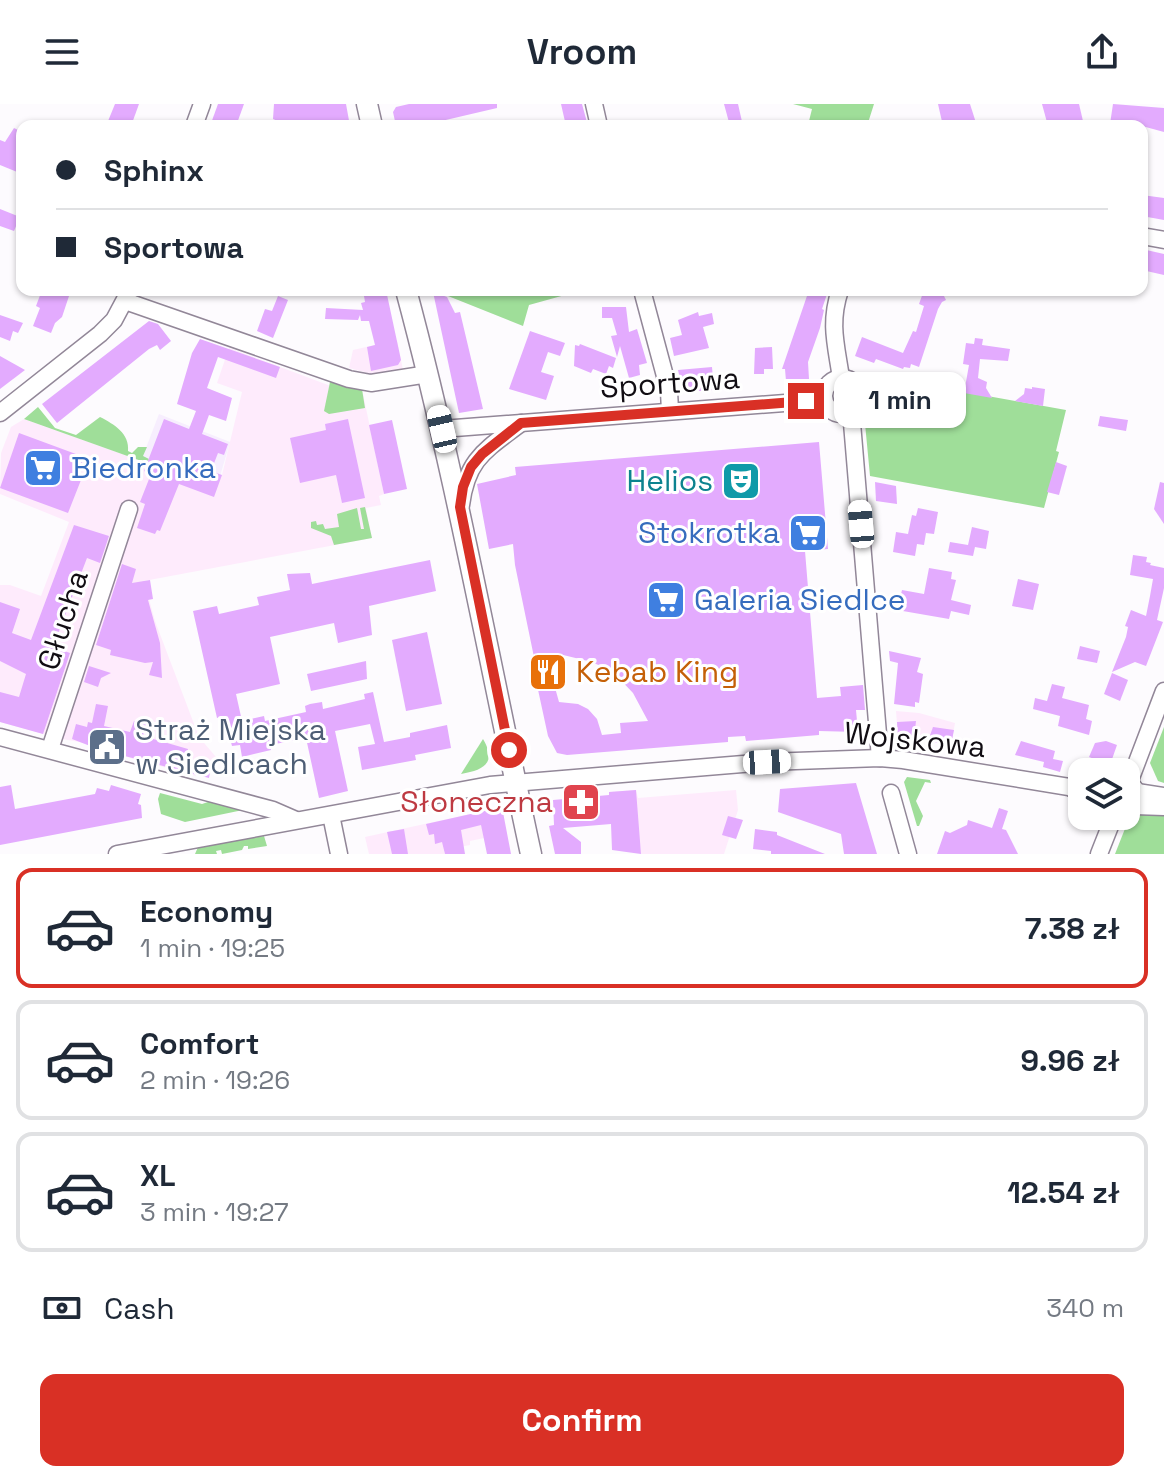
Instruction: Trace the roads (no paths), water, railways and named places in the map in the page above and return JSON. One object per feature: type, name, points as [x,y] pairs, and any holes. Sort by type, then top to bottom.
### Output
[{"type":"main road","points":[[408,296],[460,507],[531,854]]},
{"type":"street","points":[[0,413],[100,334],[114,320],[128,296],[349,379],[371,383],[428,374]]},
{"type":"street","points":[[644,296],[669,391],[670,411]]},
{"type":"street","points":[[838,296],[832,327],[841,378]]},
{"type":"street","points":[[841,378],[852,381],[859,391],[858,404],[851,411],[835,413],[824,400],[827,385],[841,378]]},
{"type":"street","name":"Sportowa","points":[[442,429],[824,400]]},
{"type":"street","points":[[851,411],[880,758]]},
{"type":"street","points":[[460,507],[463,487],[471,467],[482,454],[521,423]]},
{"type":"street","name":"Głucha","points":[[50,749],[129,509]]},
{"type":"street","points":[[1140,767],[1164,691]]},
{"type":"street","points":[[0,737],[177,783],[298,820]]},
{"type":"street","name":"Wojskowa","points":[[117,854],[490,785],[767,762],[880,758],[1068,786]]},
{"type":"street","points":[[891,793],[908,854]]},
{"type":"street","points":[[1140,795],[1164,796]]},
{"type":"street","points":[[1140,798],[1164,807]]},
{"type":"street","points":[[331,815],[339,854]]},
{"type":"street","points":[[1099,854],[1108,830]]},
{"type":"place","name":"Biedronka","points":[[43,468]]},
{"type":"place","name":"Helios","points":[[741,481]]},
{"type":"place","name":"Stokrotka","points":[[808,533]]},
{"type":"place","name":"Galeria Siedlce","points":[[666,600]]},
{"type":"place","name":"Kebab King","points":[[548,672]]},
{"type":"place","name":"Straż Miejska w Siedlcach","points":[[107,747]]},
{"type":"place","name":"Słoneczna","points":[[581,802]]}]
